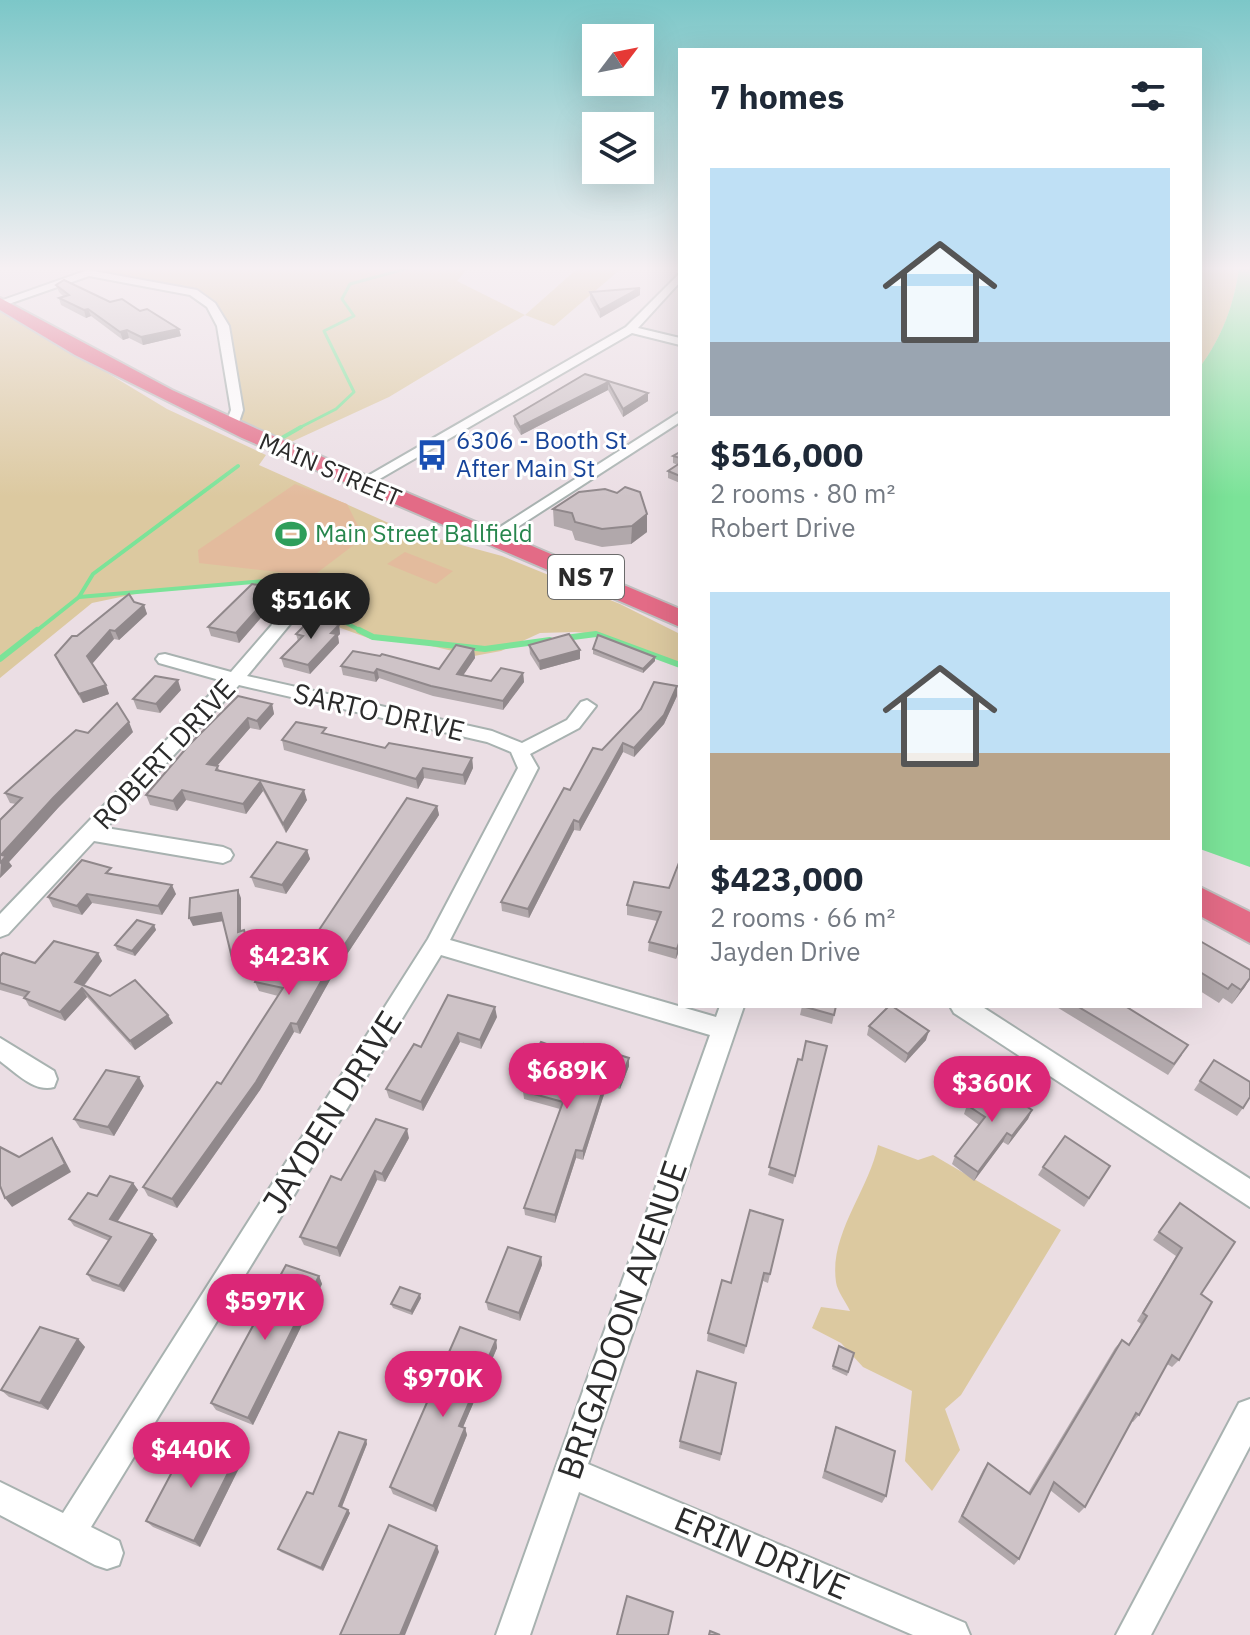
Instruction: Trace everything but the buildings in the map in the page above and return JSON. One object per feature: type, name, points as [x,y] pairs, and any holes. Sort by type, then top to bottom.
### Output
[{"type":"main road","name":"MAIN STREET","points":[[65,344],[231,428],[678,618]]},
{"type":"main road","points":[[1202,901],[1250,929]]},
{"type":"street","points":[[226,344],[237,410],[231,428]]},
{"type":"street","points":[[359,485],[603,344]]},
{"type":"street","points":[[491,538],[678,417]]},
{"type":"street","name":"ROBERT DRIVE","points":[[0,928],[235,679],[290,614],[332,586]]},
{"type":"street","name":"SARTO DRIVE","points":[[165,659],[235,679],[492,737],[521,751]]},
{"type":"street","points":[[521,751],[573,724],[587,706]]},
{"type":"street","name":"JAYDEN DRIVE","points":[[69,1533],[436,945],[526,773],[526,758],[521,751]]},
{"type":"street","points":[[89,833],[223,855]]},
{"type":"street","points":[[436,945],[678,1005]]},
{"type":"street","points":[[692,1008],[728,1017]]},
{"type":"street","points":[[965,1008],[1250,1194]]},
{"type":"street","name":"BRIGADOON AVENUE","points":[[513,1635],[728,1017]]},
{"type":"street","points":[[0,1048],[45,1079]]},
{"type":"street","points":[[1133,1635],[1250,1414]]},
{"type":"street","name":"ERIN DRIVE","points":[[570,1472],[953,1635]]},
{"type":"street","points":[[0,1498],[107,1553]]},
{"type":"shaded area","points":[[0,344],[60,344],[167,409],[266,455],[259,465],[402,529],[502,556],[620,604],[678,633],[678,663],[605,635],[575,632],[540,633],[501,651],[474,656],[427,645],[371,639],[338,627],[270,589],[247,583],[159,589],[92,603],[0,678]]},
{"type":"shaded area","points":[[222,344],[476,344],[389,397],[278,448],[244,432]]},
{"type":"shaded area","points":[[1202,344],[1215,344],[1202,364]]},
{"type":"shaded area","points":[[1215,344],[1250,344],[1250,867],[1202,850],[1202,364]]},
{"type":"shaded area","name":"Main Street Ballfield","points":[[295,484],[347,504],[358,526],[359,541],[313,576],[199,563],[198,550]]},
{"type":"shaded area","points":[[405,552],[453,571],[436,584],[387,564]]},
{"type":"shaded area","points":[[878,1145],[918,1160],[933,1155],[1061,1230],[961,1395],[945,1409],[960,1450],[932,1491],[905,1461],[912,1391],[863,1367],[841,1343],[812,1328],[821,1307],[850,1311],[836,1282],[835,1264],[844,1229],[867,1179]]},
{"type":"waterway","points":[[297,429],[336,409],[354,392],[331,344]]},
{"type":"waterway","points":[[280,439],[301,427]]},
{"type":"waterway","points":[[79,597],[93,574],[238,466]]},
{"type":"waterway","points":[[79,597],[265,581],[301,592]]},
{"type":"waterway","points":[[35,632],[79,597]]},
{"type":"waterway","points":[[322,610],[363,632]]},
{"type":"waterway","points":[[0,659],[37,630]]},
{"type":"waterway","points":[[359,630],[363,632]]},
{"type":"waterway","points":[[363,632],[373,637],[485,649],[550,640]]},
{"type":"waterway","points":[[565,638],[596,634],[678,664]]},
{"type":"place","name":"6306 - Booth St After Main St","points":[[432,455]]},
{"type":"place","name":"Main Street Ballfield","points":[[291,534]]}]
